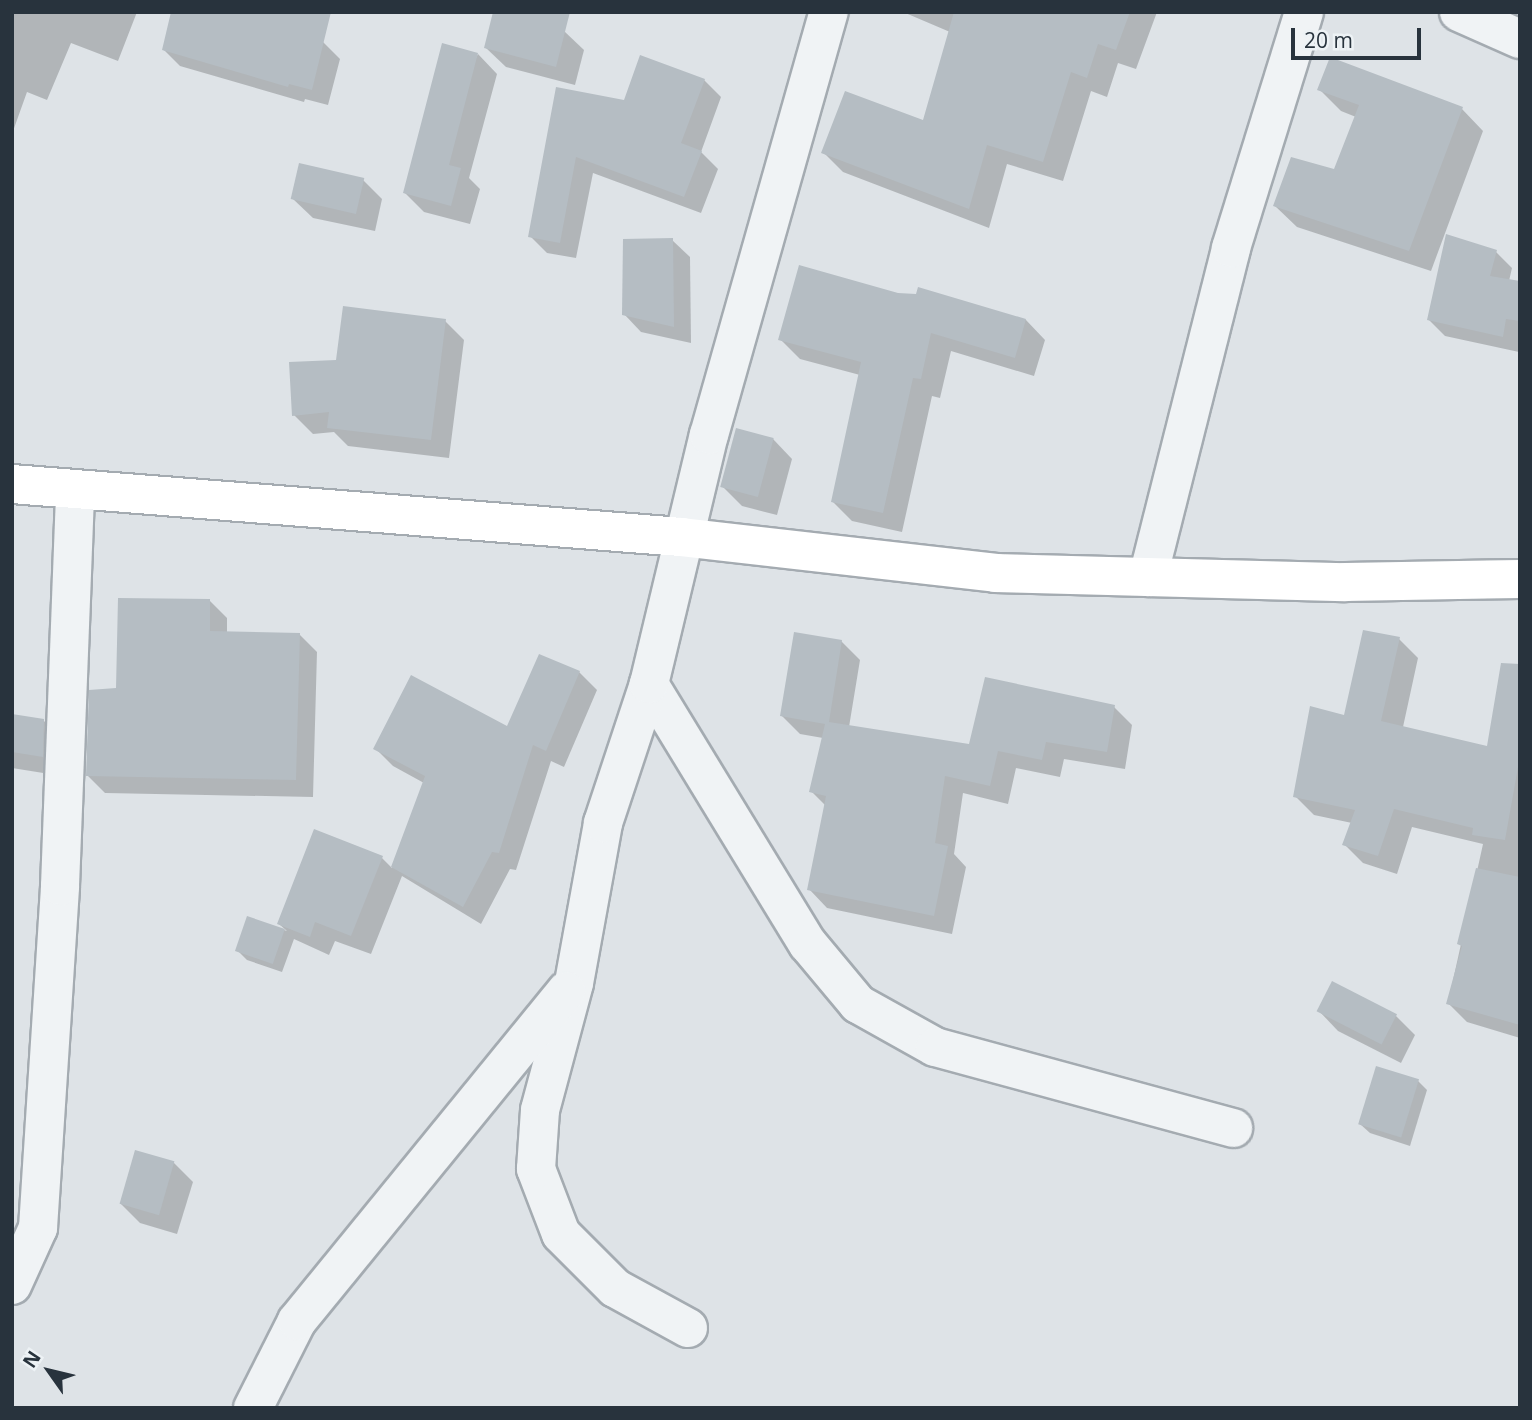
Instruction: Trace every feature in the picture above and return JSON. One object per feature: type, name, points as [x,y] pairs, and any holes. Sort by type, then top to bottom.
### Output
[{"type":"street","points":[[688,1328],[615,1288],[561,1234],[536,1169],[540,1110],[574,982],[603,822],[649,684],[681,537],[830,12]]},
{"type":"street","points":[[1148,578],[1231,248],[1304,12]]},
{"type":"street","points":[[1459,12],[1520,39]]},
{"type":"street","points":[[12,484],[681,537],[995,573],[1345,582],[1520,579]]},
{"type":"street","points":[[12,1285],[38,1228],[60,886],[75,490]]},
{"type":"street","points":[[649,684],[808,944],[858,1004],[935,1047],[1233,1128]]},
{"type":"street","points":[[253,1408],[297,1321],[574,982]]},
{"type":"building","points":[[171,12],[331,12],[312,90],[289,84],[288,87],[162,50]]},
{"type":"building","points":[[493,12],[570,12],[556,67],[484,48]]},
{"type":"building","points":[[954,12],[1130,12],[1116,50],[1098,44],[1087,78],[1071,72],[1043,162],[987,145],[969,209],[821,153],[845,91],[923,120]]},
{"type":"building","points":[[442,43],[478,53],[449,165],[461,168],[451,206],[403,193]]},
{"type":"building","points":[[640,55],[705,79],[681,143],[702,151],[684,197],[576,157],[560,243],[528,237],[556,87],[624,100]]},
{"type":"building","points":[[1330,57],[1463,107],[1409,251],[1273,206],[1291,157],[1334,169],[1359,105],[1317,90]]},
{"type":"building","points":[[299,163],[364,178],[356,214],[291,199]]},
{"type":"building","points":[[1446,234],[1497,250],[1490,276],[1520,281],[1520,321],[1506,319],[1503,337],[1427,320]]},
{"type":"building","points":[[673,238],[674,327],[622,315],[623,239]]},
{"type":"building","points":[[799,265],[898,293],[916,294],[918,287],[1026,319],[1015,358],[931,333],[921,379],[913,378],[883,513],[831,502],[861,362],[778,340]]},
{"type":"building","points":[[343,306],[446,319],[431,440],[327,428],[329,412],[292,416],[289,362],[336,360]]},
{"type":"building","points":[[736,428],[774,438],[758,497],[720,487]]},
{"type":"building","points":[[118,598],[210,599],[210,631],[300,633],[296,780],[86,776],[89,690],[116,688]]},
{"type":"building","points":[[1363,630],[1400,637],[1381,721],[1487,746],[1501,663],[1520,664],[1520,756],[1505,840],[1472,835],[1473,828],[1394,809],[1378,856],[1342,845],[1355,810],[1293,797],[1310,706],[1344,715]]},
{"type":"building","points":[[794,632],[842,640],[829,722],[969,744],[985,677],[1115,705],[1107,752],[1046,742],[1042,760],[998,751],[990,786],[945,776],[935,843],[948,846],[934,916],[807,890],[826,796],[809,792],[825,724],[780,716]]},
{"type":"building","points":[[539,654],[580,671],[546,751],[533,745],[499,853],[492,852],[463,907],[391,867],[425,776],[373,749],[411,675],[507,726]]},
{"type":"building","points":[[12,714],[44,719],[43,757],[12,752]]},
{"type":"building","points":[[314,829],[383,856],[351,936],[315,922],[310,937],[277,924]]},
{"type":"building","points":[[1476,868],[1520,877],[1520,1025],[1446,1004],[1462,946],[1457,944]]},
{"type":"building","points":[[247,916],[285,929],[273,964],[235,951]]},
{"type":"building","points":[[1332,981],[1397,1014],[1382,1044],[1317,1011]]},
{"type":"building","points":[[1376,1066],[1419,1079],[1401,1137],[1358,1124]]},
{"type":"building","points":[[135,1150],[174,1161],[159,1215],[120,1204]]}]
